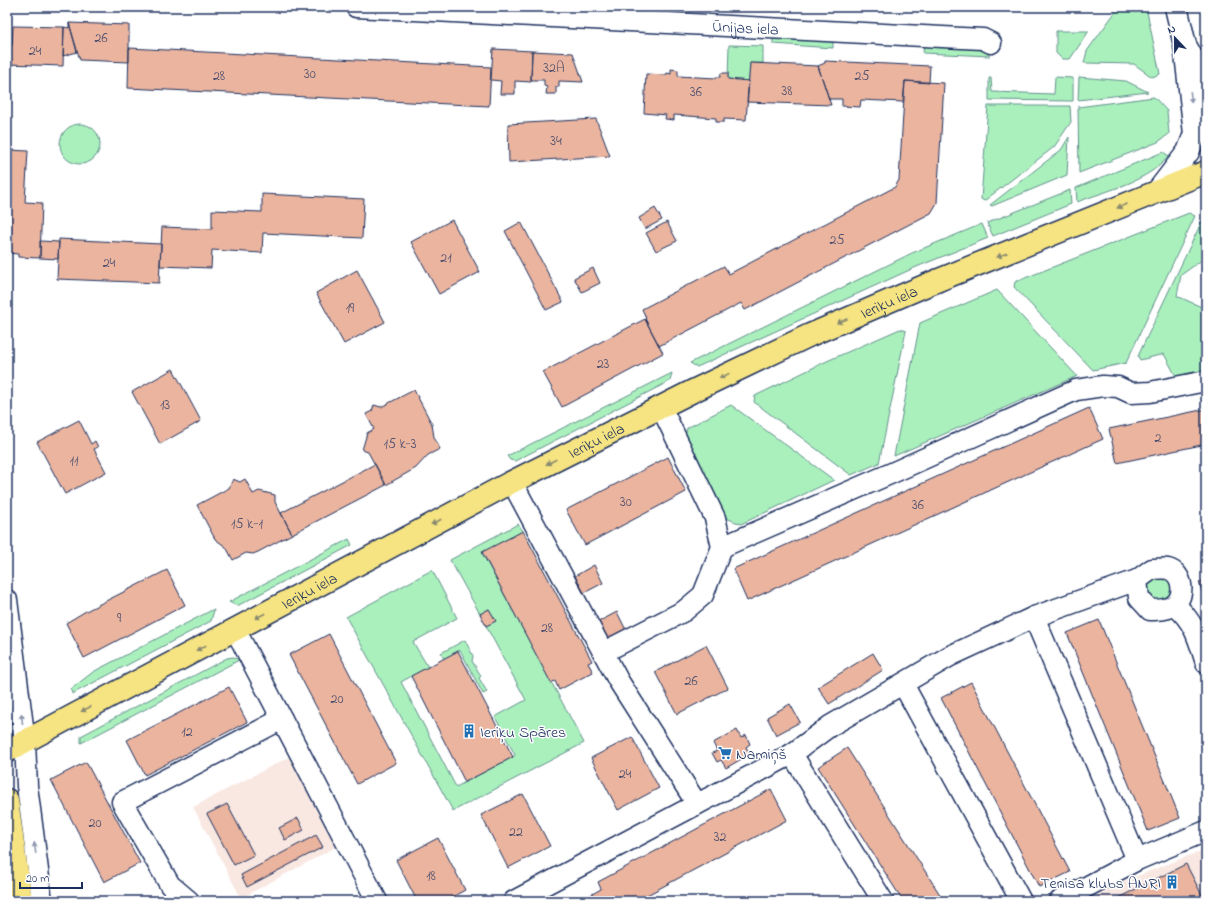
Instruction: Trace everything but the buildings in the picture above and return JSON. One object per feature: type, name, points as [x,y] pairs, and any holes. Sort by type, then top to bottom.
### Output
[{"type":"main road","name":"Ieriķu iela","points":[[16,747],[512,482],[661,407],[817,332],[930,284],[1206,172]]},
{"type":"main road","points":[[7,800],[21,901]]},
{"type":"street","name":"Ūnijas iela","points":[[356,7],[983,39],[991,43]]},
{"type":"street","points":[[1158,191],[1188,152],[1195,134],[1185,45],[1176,7]]},
{"type":"street","points":[[1185,45],[1206,83]]},
{"type":"street","points":[[722,547],[892,473],[1076,390],[1103,386],[1118,387],[1131,393],[1150,392],[1206,381]]},
{"type":"street","points":[[604,652],[684,612],[703,595],[722,547],[715,518],[661,407]]},
{"type":"street","points":[[512,482],[618,680],[697,804]]},
{"type":"street","points":[[514,901],[792,754],[830,726],[950,656],[1034,617],[1137,580],[1152,569],[1169,570],[1176,574],[1181,584],[1181,594],[1175,605],[1163,610],[1150,610],[1139,598],[1137,580]]},
{"type":"street","points":[[7,600],[16,747],[27,786],[42,901]]},
{"type":"street","points":[[1175,605],[1186,615],[1195,627],[1206,663]]},
{"type":"street","points":[[1034,617],[1138,860]]},
{"type":"street","points":[[235,629],[377,901]]},
{"type":"street","points":[[903,684],[1021,901]]},
{"type":"street","points":[[189,901],[170,885],[122,802],[282,719]]},
{"type":"street","points":[[792,754],[883,901]]},
{"type":"street","points":[[1060,901],[1138,860],[1206,831]]},
{"type":"shaded area","points":[[289,757],[336,847],[241,898],[193,807]]},
{"type":"shaded area","points":[[1206,849],[1206,901],[1084,901],[1122,882]]},
{"type":"green space","points":[[1119,7],[1146,7],[1160,74],[1152,77],[1134,64],[1084,63],[1087,51]]},
{"type":"green space","points":[[1056,31],[1089,31],[1070,59],[1062,59],[1056,53]]},
{"type":"green space","points":[[773,37],[833,42],[833,48],[773,44]]},
{"type":"green space","points":[[729,45],[763,46],[763,63],[750,63],[749,81],[728,79]]},
{"type":"green space","points":[[924,45],[982,47],[990,56],[923,53]]},
{"type":"green space","points":[[1055,77],[1073,78],[1073,101],[989,100],[989,78],[991,78],[992,92],[1054,94]]},
{"type":"green space","points":[[1079,77],[1126,81],[1148,92],[1078,100]]},
{"type":"green space","points":[[1154,97],[1167,111],[1169,134],[1158,142],[1079,173],[1078,107]]},
{"type":"green space","points":[[988,106],[1070,106],[1071,122],[1054,147],[984,201],[981,199]]},
{"type":"green space","points":[[80,124],[88,126],[94,130],[98,136],[100,144],[98,152],[94,158],[88,162],[80,164],[72,162],[66,158],[62,152],[60,144],[62,136],[66,130],[72,126]]},
{"type":"green space","points":[[1069,137],[1067,175],[992,206],[990,205],[1061,150]]},
{"type":"green space","points":[[1163,152],[1169,156],[1160,165],[1138,179],[1077,202],[1076,188]]},
{"type":"green space","points":[[1070,190],[1071,204],[993,236],[987,223]]},
{"type":"green space","points":[[1189,213],[1195,216],[1126,363],[1093,370],[1014,287],[1015,282]]},
{"type":"green space","points":[[1206,216],[1206,257],[1181,275],[1177,296],[1206,309],[1206,374],[1178,380],[1164,354],[1140,360],[1138,356],[1201,223]]},
{"type":"green space","points":[[982,224],[988,238],[914,268],[697,367],[690,363],[912,253]]},
{"type":"green space","points":[[997,290],[1077,376],[894,456],[920,323]]},
{"type":"green space","points":[[900,329],[906,331],[879,463],[851,475],[754,402],[755,396],[827,361]]},
{"type":"green space","points":[[672,373],[670,381],[515,461],[510,460],[507,456]]},
{"type":"green space","points":[[731,405],[834,480],[741,524],[726,518],[685,436],[687,428]]},
{"type":"green space","points":[[518,524],[523,531],[482,553],[584,743],[453,811],[346,617],[432,570],[457,618],[413,642],[428,667],[401,682],[456,787],[513,757],[515,755],[495,717],[526,700],[486,626],[495,621],[489,609],[480,614],[450,560]]},
{"type":"green space","points":[[349,539],[352,545],[237,606],[229,602]]},
{"type":"green space","points":[[1153,575],[1169,576],[1175,585],[1168,598],[1153,603],[1145,594],[1145,583]]},
{"type":"green space","points":[[214,610],[211,621],[72,694],[71,689],[93,672]]},
{"type":"green space","points":[[465,640],[473,656],[472,661],[481,676],[479,678],[487,692],[483,694],[460,650],[444,659],[441,653]]},
{"type":"green space","points":[[233,657],[239,660],[81,743],[81,736],[227,658]]},
{"type":"place","name":"Ieriķu Spāres","points":[[469,731]]},
{"type":"place","name":"Namiņš","points":[[725,753]]},
{"type":"place","name":"Tenisa klubs ANRI","points":[[1172,882]]}]
